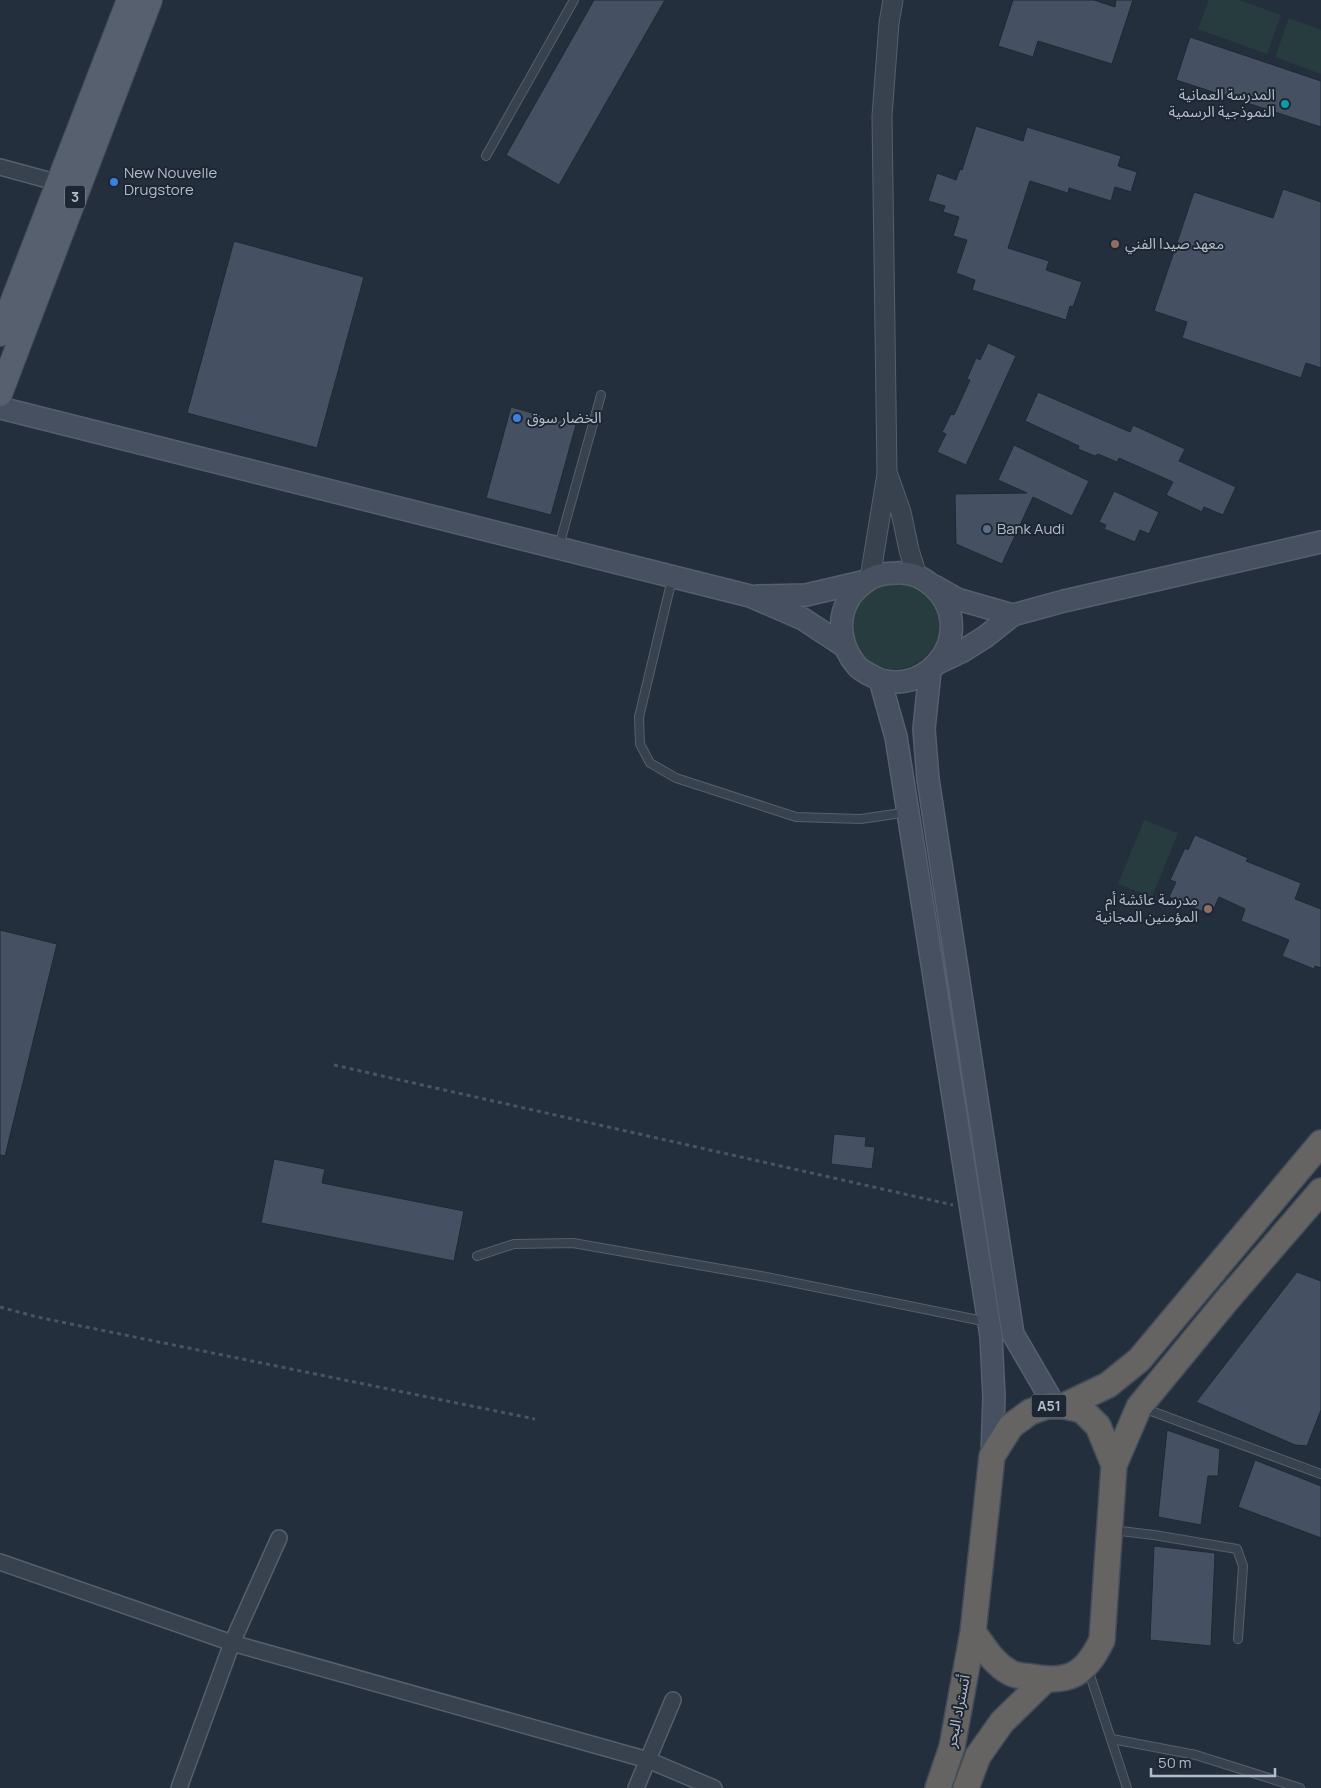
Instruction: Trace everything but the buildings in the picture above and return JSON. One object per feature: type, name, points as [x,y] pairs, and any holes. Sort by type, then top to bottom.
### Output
[{"type":"highway","name":"A51","points":[[1060,1406],[1108,1385],[1139,1360],[1321,1144]]},
{"type":"highway","name":"A51","points":[[1114,1465],[1098,1426],[1082,1410],[1060,1406],[1047,1406],[1030,1412],[1011,1426],[992,1456],[973,1632],[992,1658],[1010,1673],[1046,1679],[1068,1678],[1087,1665],[1095,1654],[1102,1640],[1114,1465],[1139,1407],[1227,1300],[1321,1191]]},
{"type":"highway","name":"أتستراد البحر","points":[[938,1788],[952,1748],[973,1632]]},
{"type":"highway","name":"أتستراد البحر","points":[[966,1788],[978,1756],[1002,1722],[1046,1679]]},
{"type":"main road","name":"3","points":[[0,394],[36,269],[58,183],[129,0]]},
{"type":"main road","name":"3","points":[[0,334],[36,269],[150,0]]},
{"type":"main road","points":[[0,408],[750,596],[802,619],[844,646],[858,667],[880,680],[897,682],[914,679],[961,652],[985,637],[1013,615],[1064,601],[1321,542]]},
{"type":"main road","points":[[750,596],[806,596],[868,580],[886,573],[901,572],[923,579],[957,599],[1013,615]]},
{"type":"main road","points":[[923,579],[944,599],[951,620],[949,643],[934,667],[924,729],[928,779],[1014,1334],[1060,1406]]},
{"type":"main road","points":[[844,646],[841,622],[849,599],[868,580]]},
{"type":"main road","points":[[880,680],[896,737],[989,1322],[994,1398],[992,1456]]},
{"type":"street","points":[[868,580],[887,474],[882,116],[887,42],[893,0]]},
{"type":"street","points":[[0,167],[58,183]]},
{"type":"street","points":[[887,474],[923,579]]},
{"type":"street","points":[[179,1788],[232,1642],[279,1538]]},
{"type":"street","points":[[0,1562],[232,1642],[648,1760],[714,1788]]},
{"type":"street","points":[[636,1788],[673,1700]]},
{"type":"lane","points":[[486,156],[574,0]]},
{"type":"lane","points":[[558,548],[601,395]]},
{"type":"lane","points":[[672,577],[639,717],[640,744],[650,763],[676,778],[796,816],[861,819],[908,812]]},
{"type":"lane","points":[[477,1256],[514,1244],[574,1243],[761,1276],[989,1322]]},
{"type":"lane","points":[[1139,1407],[1321,1474]]},
{"type":"lane","points":[[1110,1530],[1154,1535],[1237,1549],[1243,1566],[1238,1639]]},
{"type":"lane","points":[[1087,1665],[1127,1788]]},
{"type":"lane","points":[[1112,1739],[1196,1755],[1300,1788]]},
{"type":"path","points":[[334,1065],[970,1209]]},
{"type":"path","points":[[0,1307],[57,1321],[536,1419]]},
{"type":"green space","points":[[1209,0],[1239,0],[1281,15],[1267,54],[1198,29]]},
{"type":"green space","points":[[1289,18],[1321,30],[1321,74],[1275,57]]},
{"type":"green space","points":[[907,581],[932,598],[940,617],[939,635],[931,650],[918,662],[902,668],[885,668],[869,661],[856,644],[851,628],[852,611],[874,584]]},
{"type":"green space","points":[[1144,820],[1178,833],[1152,897],[1118,884]]},
{"type":"place","name":"المدرسة العمانية النموذجية الرسمية","points":[[1285,104]]},
{"type":"place","name":"New Nouvelle Drugstore","points":[[114,182]]},
{"type":"place","name":"معهد صيدا الفني","points":[[1115,244]]},
{"type":"place","name":"الخضار سوق","points":[[517,418]]},
{"type":"place","name":"Bank Audi","points":[[987,529]]},
{"type":"place","name":"مدرسة عائشة أم المؤمنين المجانية","points":[[1208,909]]}]
